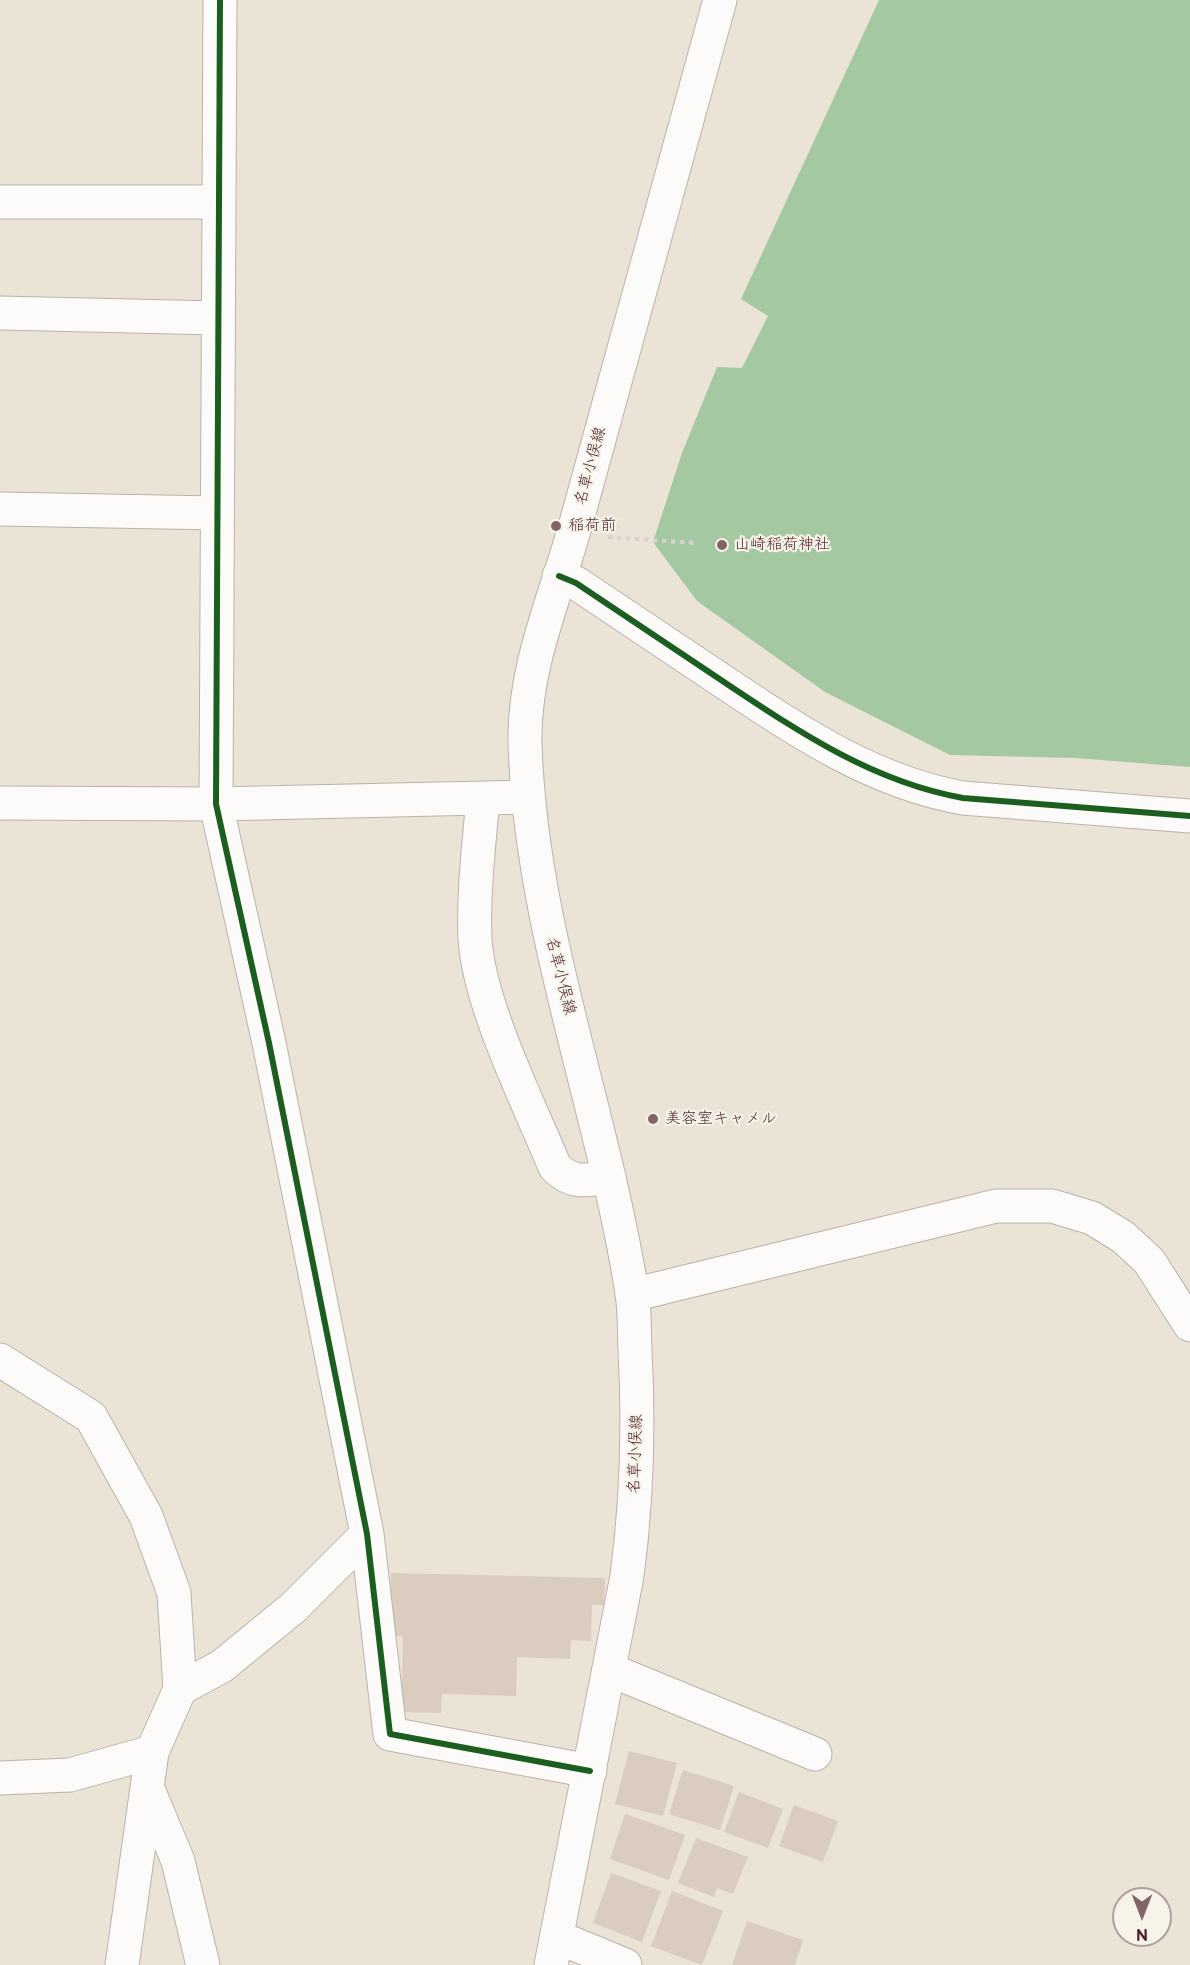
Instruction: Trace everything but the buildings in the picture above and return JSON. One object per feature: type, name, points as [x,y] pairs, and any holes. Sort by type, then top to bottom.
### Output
[{"type":"street","points":[[220,0],[216,804],[269,1043],[367,1534],[390,1734],[590,1772]]},
{"type":"street","name":"名草小俣線","points":[[554,1951],[610,1670],[634,1519],[638,1401],[632,1295],[609,1177],[554,956],[528,797],[525,740],[528,686],[573,534],[720,0]]},
{"type":"street","points":[[0,202],[219,202]]},
{"type":"street","points":[[0,313],[218,318]]},
{"type":"street","points":[[0,509],[217,513]]},
{"type":"street","points":[[559,576],[576,584],[812,741],[885,776],[936,793],[963,798],[1190,816]]},
{"type":"street","points":[[0,803],[216,804],[528,797]]},
{"type":"street","points":[[483,798],[475,896],[475,941],[485,990],[555,1167],[566,1178],[581,1181],[609,1177]]},
{"type":"street","points":[[632,1295],[996,1206],[1052,1206],[1092,1218],[1123,1238],[1149,1261],[1190,1324]]},
{"type":"street","points":[[0,1360],[91,1417],[141,1506],[174,1593],[180,1689],[152,1752],[123,1965]]},
{"type":"street","points":[[180,1689],[222,1666],[294,1607],[367,1534]]},
{"type":"street","points":[[610,1670],[815,1754]]},
{"type":"street","points":[[0,1778],[70,1775],[152,1752]]},
{"type":"street","points":[[147,1786],[178,1861],[203,1965]]},
{"type":"street","points":[[554,1951],[625,1965]]},
{"type":"path","points":[[573,534],[694,543]]},
{"type":"green space","points":[[879,0],[1190,0],[1190,767],[1075,758],[950,755],[825,692],[697,601],[653,542],[682,453],[717,367],[742,368],[768,316],[741,299]]},
{"type":"cycle path","points":[[220,0],[216,804],[269,1043],[367,1534],[390,1734],[590,1771]]},
{"type":"cycle path","points":[[559,576],[576,583],[752,701],[809,736],[838,753],[898,780],[963,798],[1190,816]]},
{"type":"place","name":"稲荷前","points":[[556,526]]},
{"type":"place","name":"山崎稲荷神社","points":[[722,545]]},
{"type":"place","name":"美容室キャメル","points":[[653,1119]]}]
